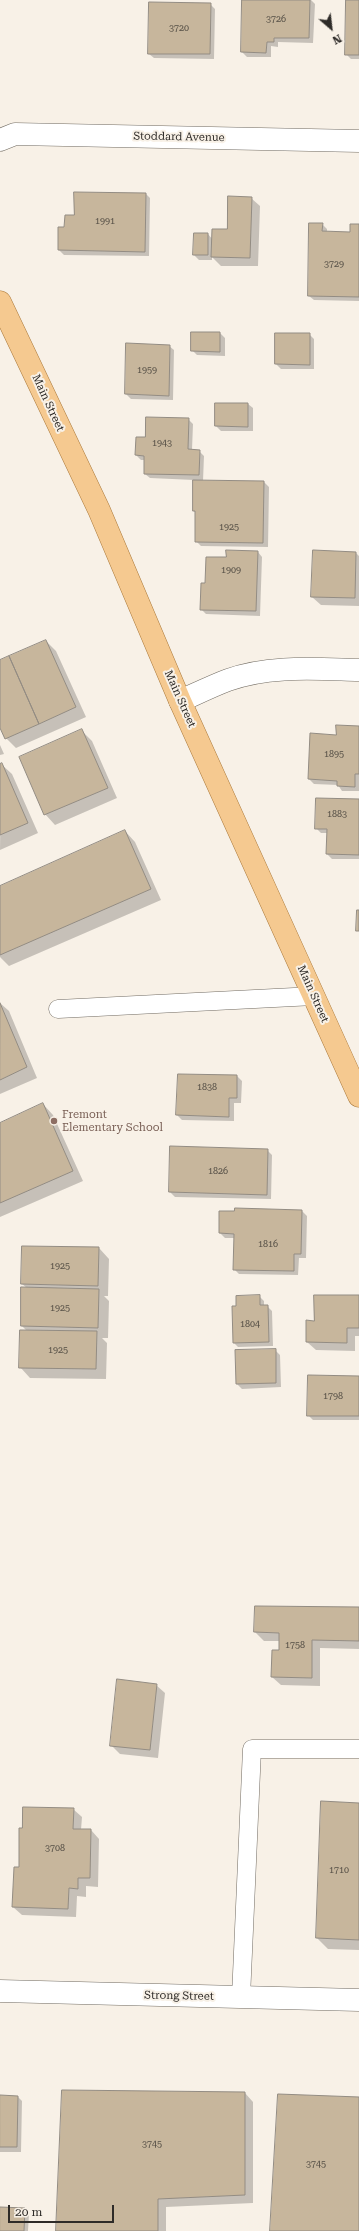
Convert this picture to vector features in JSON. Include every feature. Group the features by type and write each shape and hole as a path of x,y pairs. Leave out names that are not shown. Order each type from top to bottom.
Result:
{"main road":[{"name":"Main Street","path":"0,302 98,510 180,701 359,1096"}],"street":[{"name":"Stoddard Avenue","path":"0,140 15,134 359,141"},
{"path":"180,701 228,680 260,673 299,669 359,670"},
{"name":"Strong Street","path":"0,1991 359,2000"}],"lane":[{"path":"58,1009 314,996"},
{"path":"241,1997 252,1749 359,1749"}],"building":[{"path":"242,0 310,0 309,38 274,38 274,42 267,42 266,53 241,52"},
{"path":"346,0 359,0 359,55 345,55"},
{"path":"149,2 211,3 210,54 148,54"},
{"path":"74,192 146,193 145,252 58,250 58,227 64,227 65,215 74,215"},
{"path":"228,196 252,197 250,258 211,257 212,229 227,229"},
{"path":"309,223 323,223 322,231 350,232 350,224 359,224 359,297 308,296"},
{"path":"194,233 208,233 208,255 193,255"},
{"path":"191,332 220,332 220,352 191,351"},
{"path":"275,333 310,333 310,365 275,364"},
{"path":"126,343 170,345 169,396 125,394"},
{"path":"215,403 248,403 248,427 215,426"},
{"path":"146,417 189,418 188,449 200,450 199,475 144,474 144,456 135,455 136,437 145,437"},
{"path":"193,480 264,481 263,543 195,542"},
{"path":"226,550 258,551 256,611 200,610 201,583 205,583 206,557 226,557"},
{"path":"313,550 356,552 355,598 311,597"},
{"path":"46,640 76,707 39,724 9,656"},
{"path":"9,656 39,724 5,739 0,728 0,660"},
{"path":"336,725 359,726 359,774 355,774 355,787 337,786 337,781 308,779 310,733 336,735"},
{"path":"82,729 108,788 44,815 19,757"},
{"path":"2,763 28,823 0,835 0,764"},
{"path":"316,798 359,799 359,855 326,854 327,829 315,829"},
{"path":"125,830 151,889 0,955 0,886"},
{"path":"357,910 359,910 359,931 356,931"},
{"path":"0,1003 27,1067 0,1080"},
{"path":"178,1074 237,1075 237,1098 229,1098 229,1117 176,1115"},
{"path":"43,1103 73,1171 0,1203 0,1123"},
{"path":"170,1146 268,1149 267,1195 169,1192"},
{"path":"235,1208 302,1210 301,1254 294,1254 294,1271 233,1270 234,1234 219,1233 219,1211 234,1211"},
{"path":"22,1246 99,1247 98,1286 21,1284"},
{"path":"21,1287 99,1289 98,1328 21,1326"},
{"path":"260,1295 260,1305 268,1305 269,1342 233,1343 232,1306 236,1306 236,1296"},
{"path":"314,1295 359,1295 359,1328 347,1328 347,1343 306,1342 306,1320 314,1321"},
{"path":"20,1330 97,1331 96,1369 19,1368"},
{"path":"276,1349 276,1383 236,1384 235,1350"},
{"path":"308,1375 359,1376 359,1416 307,1416"},
{"path":"255,1606 359,1607 359,1641 312,1640 312,1678 271,1677 272,1650 279,1650 279,1633 254,1632"},
{"path":"117,1679 157,1684 150,1750 110,1746"},
{"path":"321,1801 359,1803 359,1940 316,1938"},
{"path":"23,1807 74,1808 73,1829 91,1829 90,1878 78,1878 78,1889 69,1888 68,1909 12,1907 14,1867 19,1867 19,1828 22,1828"},
{"path":"62,2090 245,2092 245,2195 158,2199 158,2231 56,2231"},
{"path":"278,2094 359,2097 359,2231 270,2231"},
{"path":"0,2095 18,2096 17,2147 0,2147"},
{"path":"0,2207 25,2208 24,2231 0,2231"}],"place":[{"name":"Fremont Elementary School","path":"54,1121"}]}
